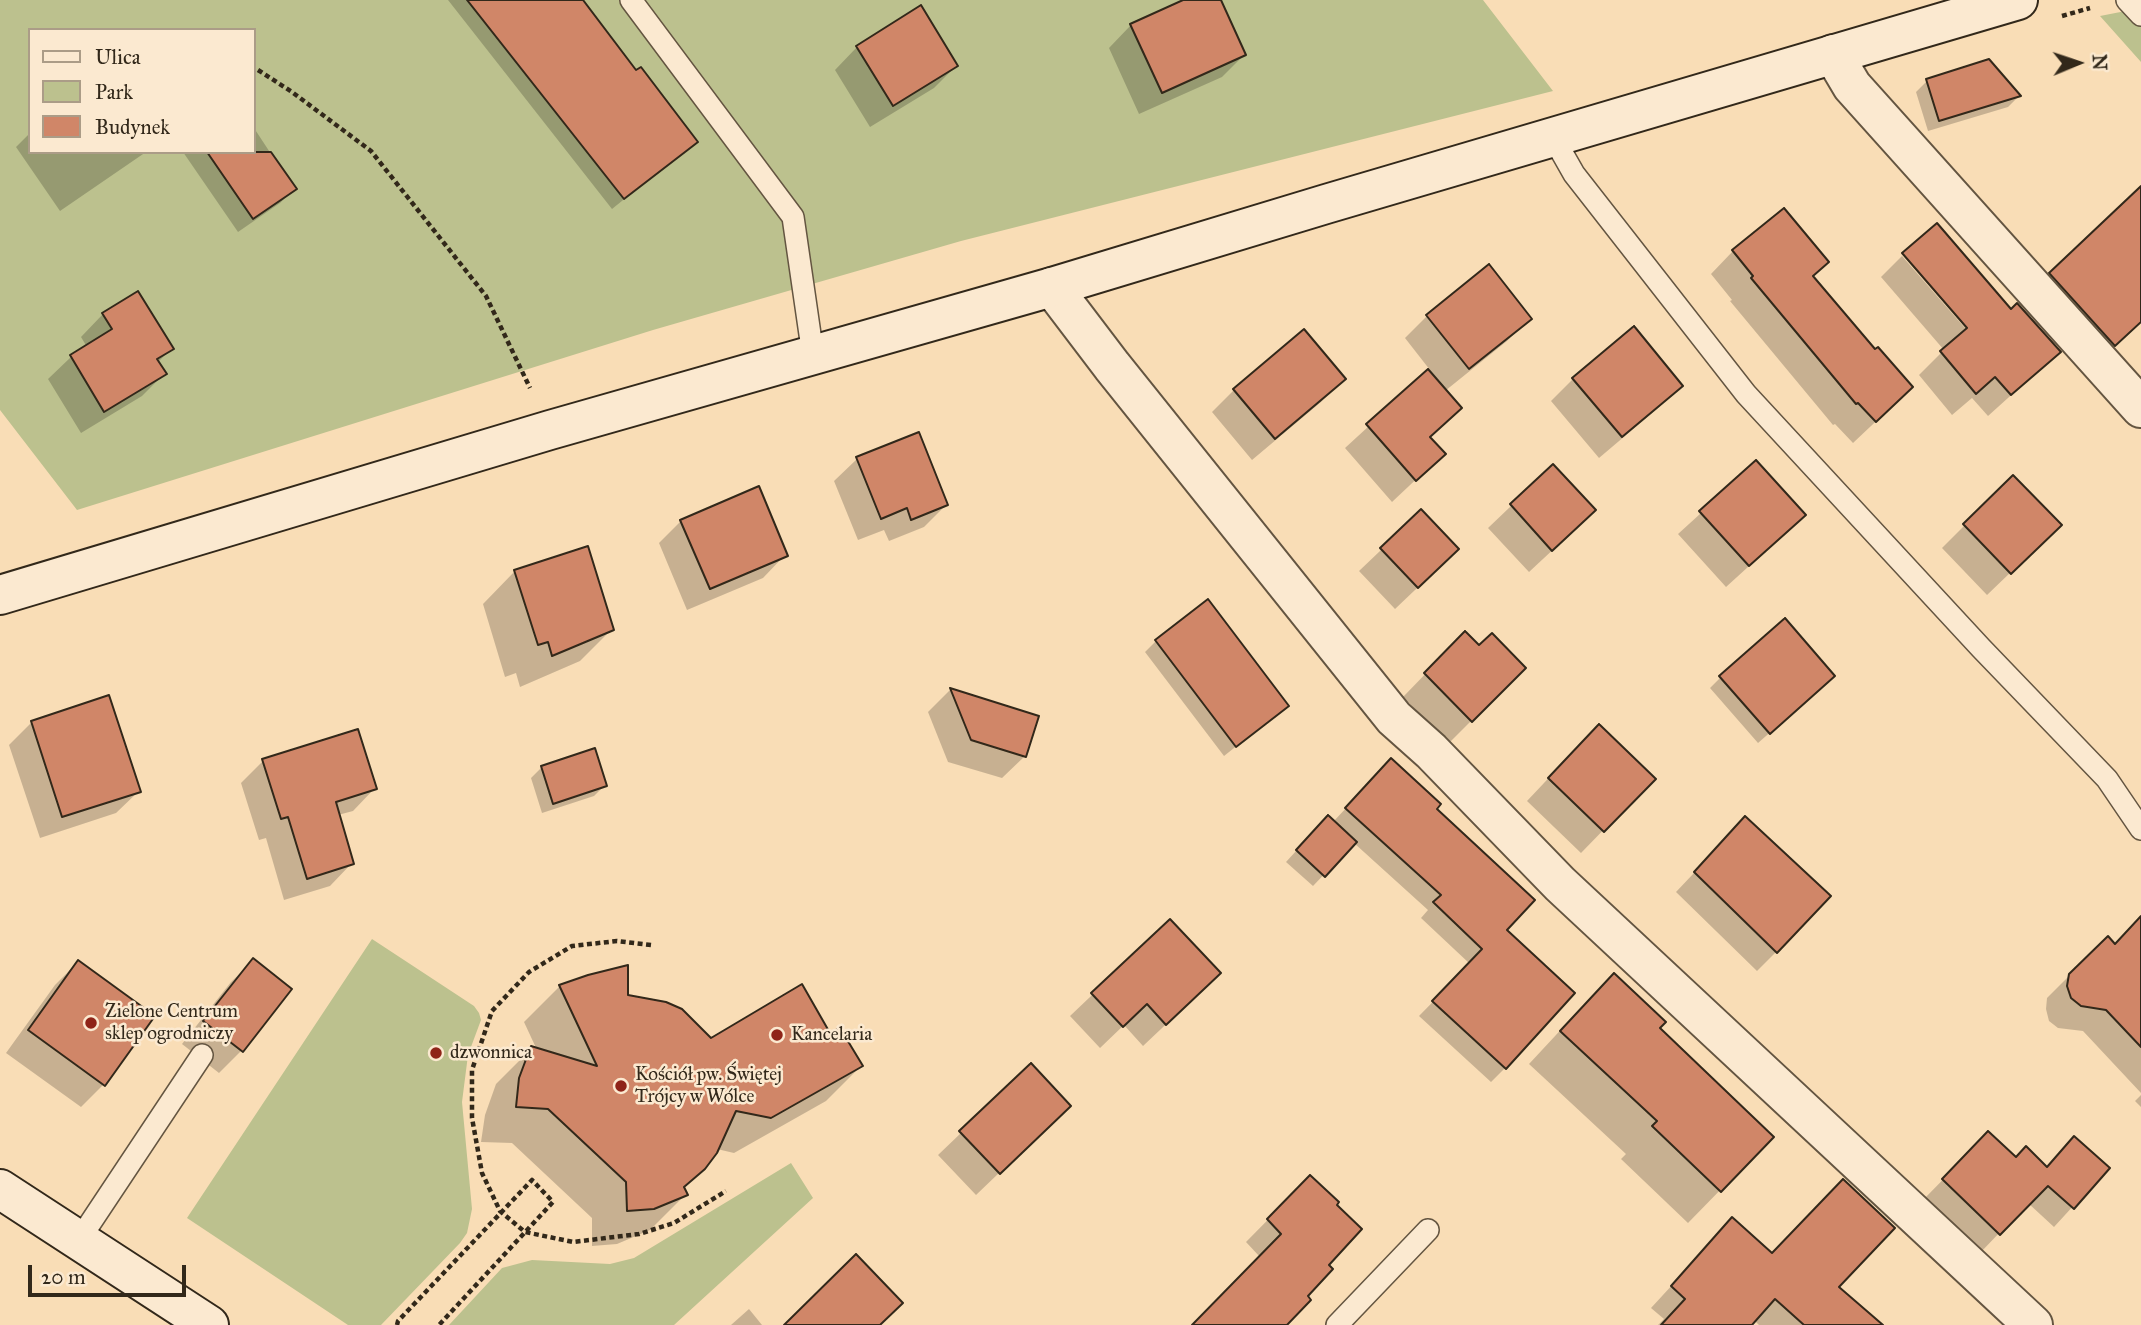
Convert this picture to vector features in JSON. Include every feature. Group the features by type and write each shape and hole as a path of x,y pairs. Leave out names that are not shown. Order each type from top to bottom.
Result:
{"street":[{"path":"0,595 550,430 1052,288 2018,0"},
{"path":"1833,54 1852,86 2141,408"},
{"path":"1052,288 1394,718 1431,751 1560,884 2033,1325"},
{"path":"0,1189 209,1325"}],"lane":[{"path":"631,0 793,217 813,355"},
{"path":"2127,0 2141,15"},
{"path":"1553,137 1574,174 1745,394 2106,779 2141,829"},
{"path":"79,1240 202,1055"},
{"path":"1337,1325 1428,1230"}],"path":[{"path":"258,70 372,151 486,296 550,430"},
{"path":"651,944 617,941 572,946 527,971 492,1011 472,1070 472,1118 482,1173 500,1211 525,1232 573,1242 639,1234 674,1223 726,1191"},
{"path":"397,1325 500,1211 532,1180 554,1202 439,1325"}],"green space":[{"path":"0,0 1483,0 1553,91 961,241 653,330 77,510 0,410"},
{"path":"2141,8 2141,62 2100,16"},
{"path":"372,939 474,1006 479,1013 481,1020 468,1055 462,1102 472,1209 467,1233 460,1243 381,1325 348,1325 187,1218"},
{"path":"791,1163 813,1198 674,1325 449,1325 502,1268 532,1260 610,1264 634,1258"}],"building":[{"path":"467,0 583,0 636,70 641,67 698,142 624,199"},
{"path":"1183,0 1221,0 1246,55 1162,93 1130,24"},
{"path":"921,5 958,66 893,106 856,46"},
{"path":"1989,59 2021,96 1939,121 1926,79"},
{"path":"271,152 297,189 253,219 208,154"},
{"path":"2141,186 2141,322 2115,346 2049,273"},
{"path":"1784,208 1829,262 1813,276 1875,349 1878,347 1913,387 1876,422 1856,404 1751,278 1753,276 1732,250"},
{"path":"1937,223 2011,309 2017,303 2061,352 2011,395 1995,377 1976,394 1940,351 1967,328 1902,253"},
{"path":"1489,264 1532,319 1469,369 1426,315"},
{"path":"138,291 174,349 157,359 167,374 104,412 70,355 112,329 102,313"},
{"path":"1634,326 1683,386 1622,437 1572,378"},
{"path":"1304,329 1346,379 1275,439 1233,389"},
{"path":"1428,369 1462,408 1430,437 1446,454 1416,481 1366,424"},
{"path":"919,432 948,505 911,520 907,508 881,519 856,457"},
{"path":"1756,460 1806,515 1749,566 1699,511"},
{"path":"1553,464 1596,510 1552,551 1510,504"},
{"path":"2013,475 2062,525 2011,574 1963,524"},
{"path":"759,486 788,556 710,589 680,520"},
{"path":"1421,509 1459,549 1418,588 1380,548"},
{"path":"588,546 614,630 552,656 548,642 538,645 514,570"},
{"path":"1208,599 1289,706 1236,747 1155,640"},
{"path":"1785,618 1835,676 1770,734 1719,676"},
{"path":"1465,631 1479,645 1492,633 1526,668 1472,722 1424,673"},
{"path":"950,688 1039,716 1026,757 971,740"},
{"path":"109,695 141,792 62,817 31,721"},
{"path":"1599,724 1656,779 1604,832 1548,778"},
{"path":"358,729 377,789 336,802 354,864 307,879 288,817 281,819 262,759"},
{"path":"595,748 607,786 553,804 541,766"},
{"path":"1391,758 1441,804 1437,809 1535,900 1507,930 1575,993 1506,1069 1432,1001 1482,949 1433,902 1441,895 1345,808"},
{"path":"1328,815 1357,842 1325,877 1296,850"},
{"path":"1745,816 1831,896 1777,953 1694,872"},
{"path":"2141,916 2141,1047 2106,1010 2081,1006 2071,998 2067,986 2069,974 2108,936 2115,944"},
{"path":"1170,919 1221,973 1166,1025 1147,1004 1123,1027 1091,993"},
{"path":"253,958 292,989 243,1052 203,1021"},
{"name":"Zielone Centrum sklep ogrodniczy","path":"78,960 155,1016 105,1086 28,1030"},
{"name":"Kościół pw. Świętej Trójcy w Wólce","path":"628,965 628,995 666,1002 682,1009 711,1038 802,984 830,1033 840,1028 863,1066 771,1118 736,1111 717,1153 705,1169 684,1187 688,1195 654,1209 627,1211 626,1182 548,1109 516,1107 519,1078 531,1046 597,1066 559,985"},
{"path":"1614,973 1666,1022 1660,1028 1774,1137 1721,1192 1652,1126 1657,1121 1560,1031"},
{"path":"1031,1063 1071,1106 1000,1174 959,1131"},
{"path":"1988,1131 2016,1157 2026,1146 2047,1167 2074,1136 2110,1168 2074,1209 2048,1186 2000,1235 1942,1179"},
{"path":"1310,1175 1339,1202 1337,1205 1362,1229 1329,1265 1333,1269 1308,1296 1311,1300 1287,1325 1192,1325 1281,1234 1267,1219"},
{"path":"1843,1179 1895,1228 1839,1287 1883,1325 1804,1325 1775,1299 1752,1325 1661,1325 1685,1299 1671,1286 1732,1217 1772,1253"},
{"path":"856,1254 903,1303 880,1325 784,1325"}],"place":[{"name":"Zielone Centrum sklep ogrodniczy","path":"91,1023"},
{"name":"Kancelaria","path":"777,1035"},
{"name":"dzwonnica","path":"436,1053"},
{"name":"Kościół pw. Świętej Trójcy w Wólce","path":"621,1086"}]}
